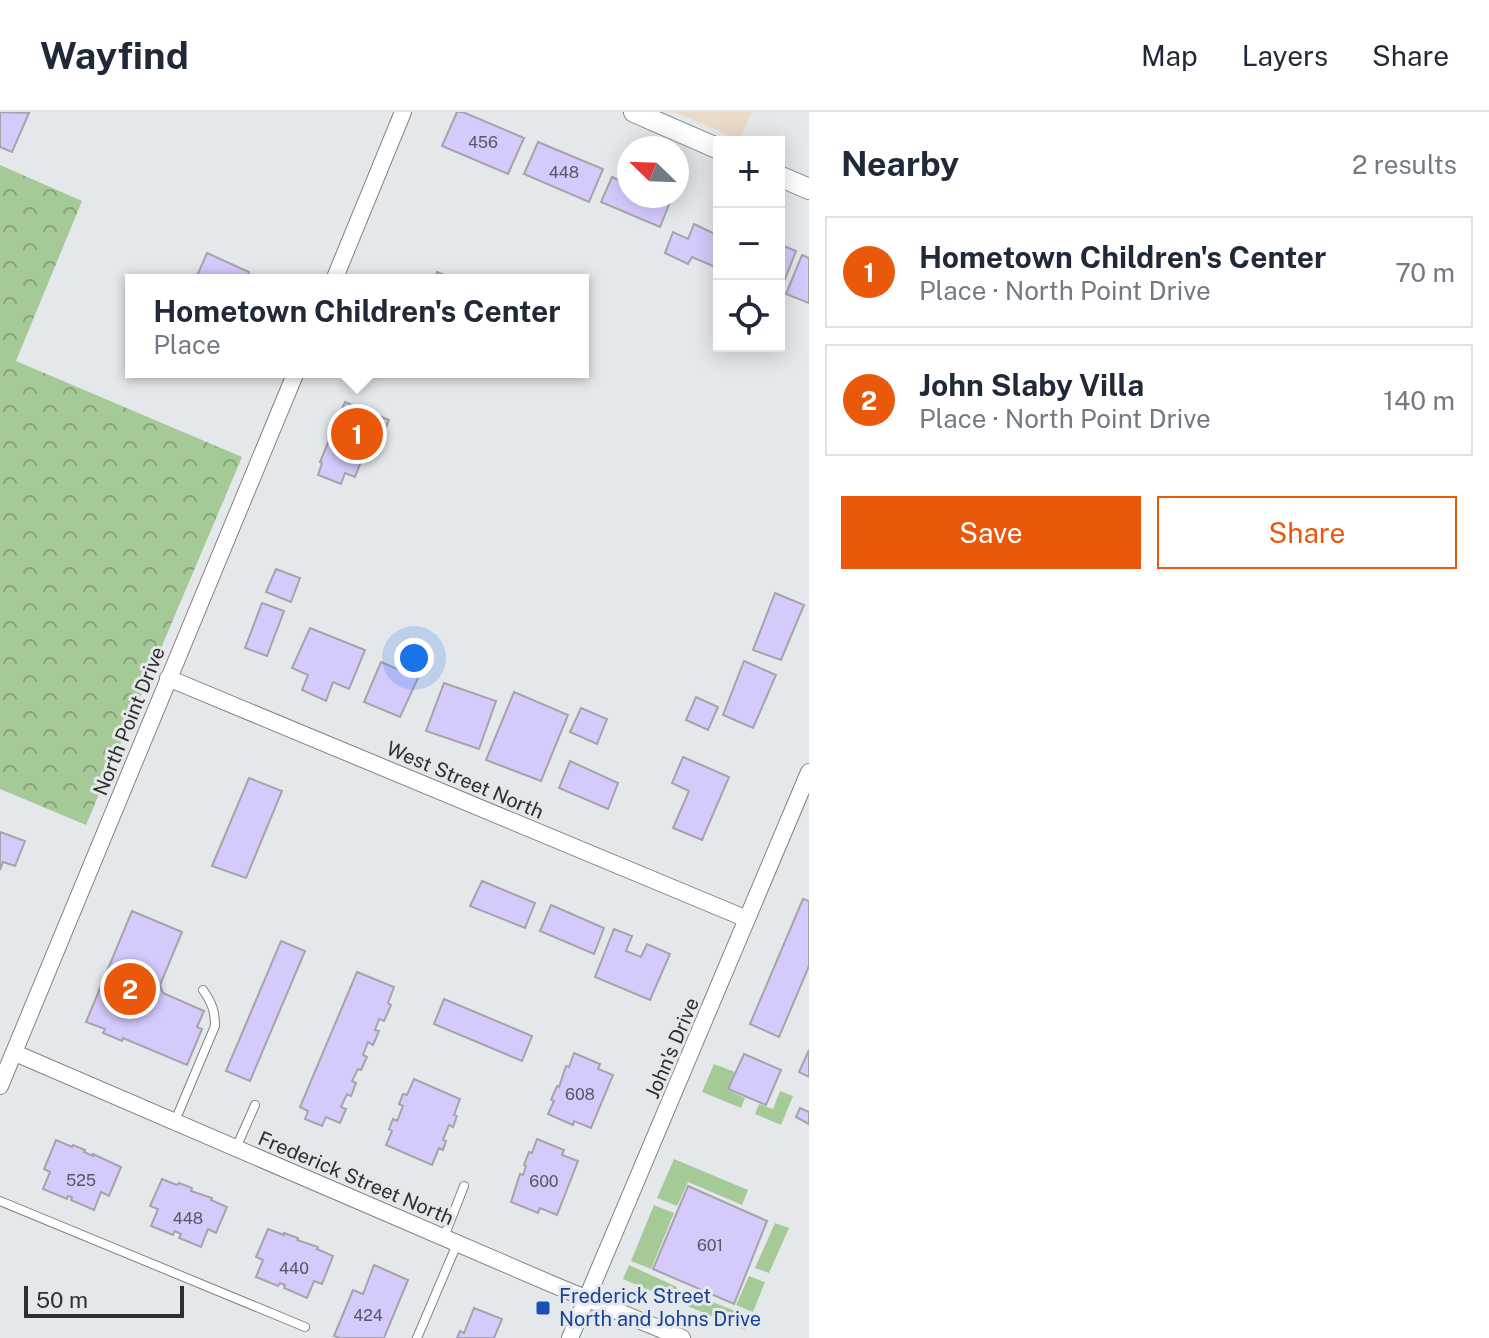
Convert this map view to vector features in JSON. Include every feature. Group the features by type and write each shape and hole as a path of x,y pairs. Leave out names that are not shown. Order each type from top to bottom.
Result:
{"street":[{"path":"336,274 403,112"},
{"path":"634,112 713,146"},
{"path":"785,179 809,189"},
{"name":"North Point Drive","path":"0,1086 293,378"},
{"name":"West Street North","path":"168,678 747,919"},
{"name":"John's Drive","path":"570,1338 809,772"},
{"name":"Frederick Street North","path":"15,1053 682,1338"}],"lane":[{"path":"175,1121 215,1026 215,1014 203,990"},
{"path":"236,1148 255,1105"},
{"path":"417,1338 450,1240 464,1186"},
{"path":"0,1201 305,1327"}],"shaded area":[{"path":"674,112 752,112 742,136 731,136"}],"green space":[{"path":"0,165 82,201 16,361 242,457 86,825 0,789"},
{"path":"714,1064 735,1072 727,1090 745,1098 741,1108 702,1092"},
{"path":"780,1091 793,1096 781,1125 755,1114 759,1104 773,1109"},
{"path":"674,1159 748,1190 742,1205 688,1182 677,1206 657,1198"},
{"path":"654,1205 674,1213 651,1269 631,1261"},
{"path":"775,1223 789,1228 769,1273 755,1268"},
{"path":"629,1265 677,1287 672,1300 623,1279"},
{"path":"749,1276 765,1282 753,1312 736,1305"},
{"path":"683,1290 750,1317 745,1330 678,1302"}],"building":[{"path":"0,112 29,113 12,152 0,147"},
{"path":"457,112 524,138 508,174 442,146"},
{"path":"538,142 603,169 589,202 524,174"},
{"path":"612,177 617,179 617,208 668,208 660,227 601,202"},
{"path":"694,224 713,233 713,266 692,257 688,264 665,253 673,232 688,239"},
{"path":"785,246 796,251 785,279"},
{"path":"207,253 249,272 248,274 198,274"},
{"path":"802,255 809,258 809,303 786,294"},
{"path":"345,402 389,420 375,453 366,449 355,477 345,473 341,484 318,475 320,462"},
{"path":"276,569 300,578 291,602 266,592"},
{"path":"775,593 804,605 781,660 753,650"},
{"path":"262,603 284,611 267,656 245,648"},
{"path":"310,628 365,650 349,689 333,682 326,701 302,690 308,675 292,668"},
{"path":"744,661 776,675 753,728 723,715"},
{"path":"381,662 418,678 400,717 364,702"},
{"path":"444,683 496,701 479,749 426,731"},
{"path":"514,692 568,715 541,781 486,760"},
{"path":"696,697 718,707 708,730 686,720"},
{"path":"581,708 607,719 597,744 570,732"},
{"path":"683,757 729,777 702,840 673,828 689,791 672,783"},
{"path":"570,761 618,783 608,809 559,788"},
{"path":"249,778 282,791 246,878 212,866"},
{"path":"0,832 25,841 15,866 3,862 0,870"},
{"path":"482,881 535,903 525,928 470,906"},
{"path":"803,899 809,901 809,966 779,1037 750,1024"},
{"path":"551,905 604,928 594,954 540,931"},
{"path":"132,911 182,932 160,985 163,993 204,1011 197,1027 202,1029 187,1065 123,1038 122,1041 103,1033 105,1029 86,1022"},
{"path":"614,929 632,936 626,951 641,957 647,944 670,954 650,1000 595,977"},
{"path":"281,941 305,951 250,1081 226,1071"},
{"path":"357,972 394,987 388,1003 391,1005 384,1021 379,1019 375,1030 379,1031 373,1045 368,1042 363,1055 367,1057 352,1081 356,1083 351,1096 347,1094 341,1107 346,1109 340,1123 326,1117 322,1126 305,1119 308,1111 300,1107"},
{"path":"444,999 532,1036 522,1061 434,1024"},
{"path":"809,1050 809,1077 799,1072"},
{"path":"574,1053 600,1064 598,1069 613,1075 591,1128 574,1121 573,1125 548,1114 554,1101 551,1100"},
{"path":"744,1054 781,1070 766,1105 728,1089"},
{"path":"414,1079 460,1099 453,1127 449,1125 443,1150 439,1148 432,1165 386,1145 393,1119 397,1121 403,1106 399,1104 403,1094 407,1095"},
{"path":"800,1108 809,1112 809,1124 796,1117"},
{"path":"537,1139 564,1150 562,1155 578,1161 557,1215 540,1208 538,1213 511,1202 529,1152 532,1153"},
{"path":"56,1140 121,1167 109,1196 101,1192 94,1210 71,1200 72,1197 68,1196 67,1199 43,1189 50,1172 44,1169"},
{"path":"162,1179 192,1188 191,1191 227,1207 216,1233 208,1229 201,1247 179,1238 181,1234 175,1231 173,1235 151,1226 158,1209 150,1206"},
{"path":"688,1186 767,1221 734,1304 653,1269"},
{"path":"268,1229 298,1238 333,1256 322,1284 314,1281 307,1298 284,1288 285,1285 280,1283 278,1286 256,1277 263,1260 256,1257"},
{"path":"374,1265 408,1280 384,1338 334,1336 353,1290 363,1294"},
{"path":"474,1308 502,1319 494,1338 457,1338 460,1331 464,1333"}],"place":[{"name":"Hometown Children's Center","path":"357,434"},
{"name":"John Slaby Villa","path":"130,989"},
{"name":"Frederick Street North and Johns Drive","path":"543,1308"}]}
